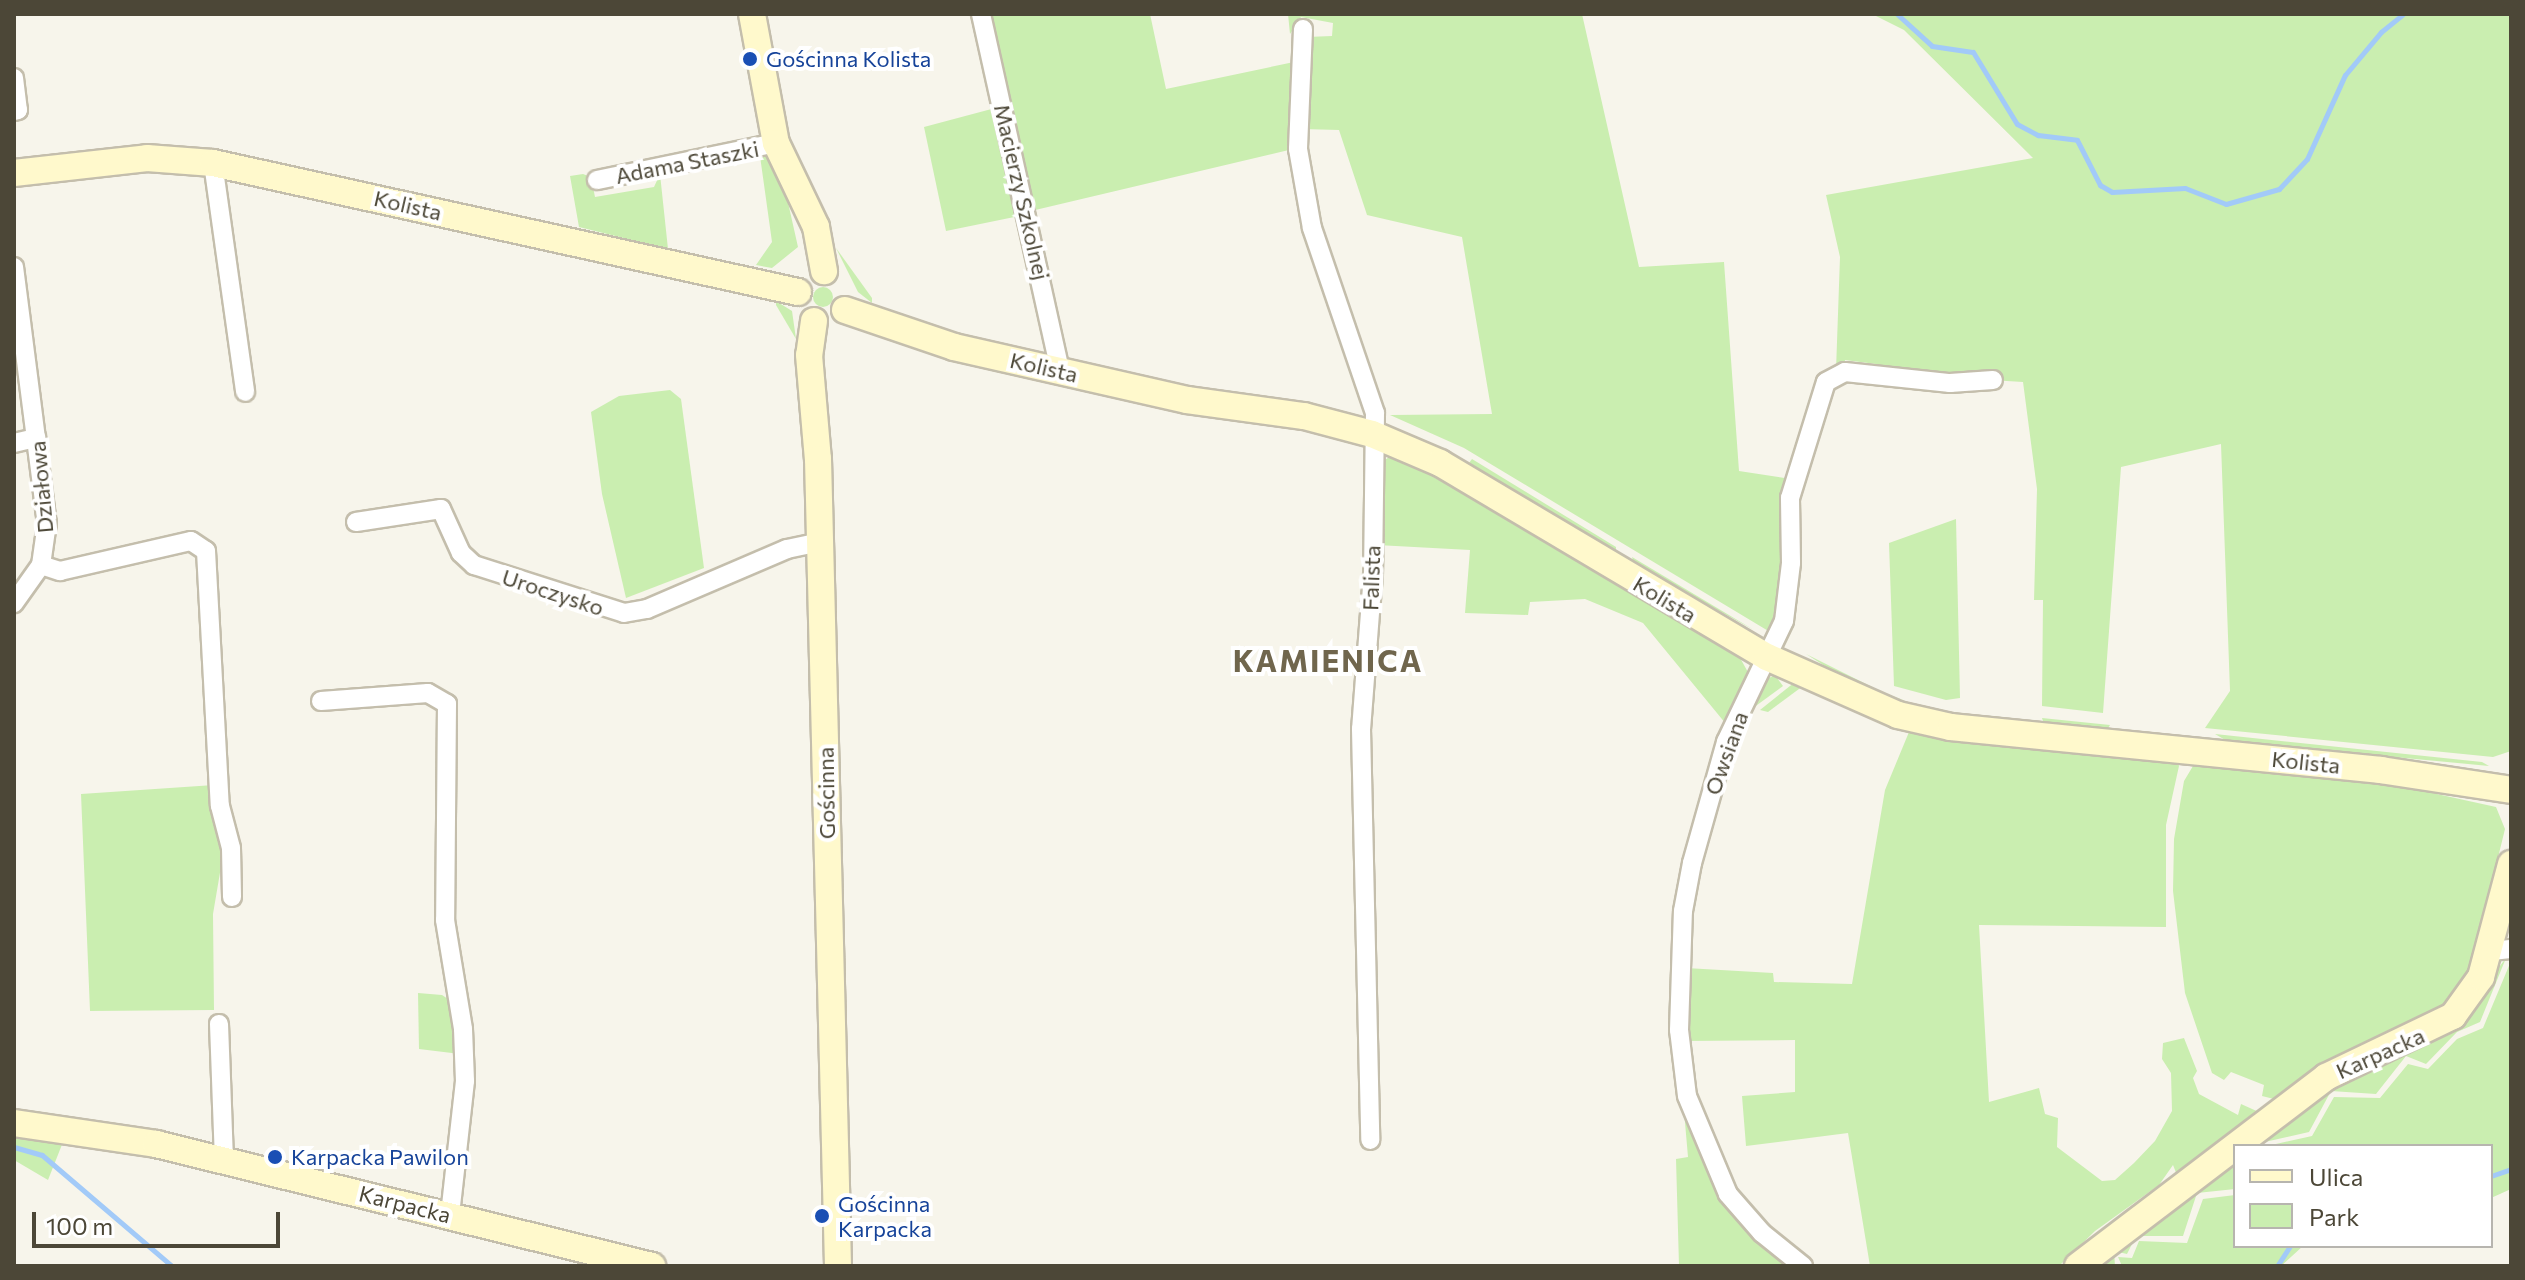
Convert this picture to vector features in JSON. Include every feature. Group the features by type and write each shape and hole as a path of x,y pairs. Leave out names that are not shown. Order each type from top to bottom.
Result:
{"street":[{"path":"752,14 776,143 816,227 824,271"},
{"name":"Macierzy Szkolnej","path":"981,14 1060,370"},
{"name":"Falista","path":"1303,29 1298,131 1302,175 1331,294 1373,402 1373,574 1361,729 1370,1140"},
{"path":"14,78 14,111"},
{"name":"Adama Staszki","path":"597,180 776,143"},
{"name":"Kolista","path":"14,173 147,158 213,163 798,292"},
{"path":"213,163 245,392"},
{"name":"Działowa","path":"14,267 47,523 41,565 14,603"},
{"path":"824,271 843,280 848,289 845,310 832,321 814,321 801,309 798,292 807,277 824,271"},
{"name":"Kolista","path":"845,310 954,347 1187,400 1316,418 1372,434 1440,463 1767,657 1898,715 1951,727 2356,767 2511,790"},
{"name":"Gościnna","path":"814,321 809,355 820,542 838,1266"},
{"name":"Owsiana","path":"1803,1266 1744,1215 1711,1163 1687,1096 1679,1030 1683,911 1692,863 1726,742 1767,657 1788,598 1790,498 1826,382 1845,372 1950,383 1993,380"},
{"path":"14,443 36,438"},
{"name":"Uroczysko","path":"356,522 441,509 461,553 474,565 624,613 647,609 787,549 820,542"},
{"path":"41,565 60,571 191,541 206,551 220,806 231,848 232,897"},
{"path":"321,701 428,693 447,704 445,920 465,1070 450,1215"},
{"name":"Karpacka","path":"2238,1144 2326,1077 2453,1016 2501,950 2511,864"},
{"path":"219,1024 224,1160"},
{"name":"Karpacka","path":"14,1123 105,1134 224,1160 652,1266"},
{"name":"Karpacka","path":"2078,1266 2233,1148"}],"green space":[{"path":"985,14 1150,14 1166,89 1294,62 1293,149 1031,211"},
{"path":"1288,14 1582,14 1639,267 1724,262 1739,471 1791,479 1786,554 1770,632 1464,448 1390,415 1492,414 1462,237 1367,215 1339,130 1302,129 1307,37 1332,36 1333,23 1301,17 1290,34"},
{"path":"1872,14 2511,14 2511,751 2493,757 2205,728 2230,691 2221,444 2121,467 2103,713 2042,706 2043,600 2034,600 2037,489 2023,382 1876,373 1876,364 1845,360 1844,368 1836,370 1840,257 1826,195 2033,158 1904,30"},
{"path":"999,107 1024,215 946,231 924,127"},
{"path":"760,156 766,156 787,198 798,247 772,268 756,265 772,242"},
{"path":"583,174 591,177 595,197 654,187 660,174 668,249 579,227 570,176"},
{"path":"836,248 872,298 872,303 858,292"},
{"path":"819,287 827,287 833,297 827,307 819,307 813,301 813,293"},
{"path":"776,301 792,311 796,339 776,305"},
{"path":"670,390 681,399 704,568 626,598 602,494 591,412 619,396"},
{"path":"1392,455 1505,515 1739,656 1749,674 1726,724 1643,623 1585,599 1530,602 1528,615 1465,613 1470,550 1377,545 1382,462"},
{"path":"1472,459 1616,547 1616,551 1469,463"},
{"path":"1956,519 1960,698 1946,700 1894,686 1889,543"},
{"path":"1632,557 1754,630 1634,564"},
{"path":"1806,654 1906,701 1882,694 1839,675"},
{"path":"1775,675 1783,686 1753,708 1765,680"},
{"path":"1795,682 1803,686 1768,712 1760,710"},
{"path":"2042,718 2110,725 2105,733 2044,724"},
{"path":"1909,732 2177,760 2179,766 2166,825 2166,927 1979,925 1989,1102 2039,1088 2045,1114 2058,1118 2057,1147 2102,1181 2115,1180 2134,1163 2155,1141 2172,1111 2171,1073 2162,1059 2163,1043 2184,1038 2197,1071 2193,1078 2199,1094 2238,1115 2241,1104 2261,1113 2177,1175 2173,1165 2159,1185 2095,1231 2059,1266 1870,1266 1848,1133 1746,1146 1742,1096 1795,1092 1795,1040 1684,1041 1686,968 1773,973 1774,982 1852,984 1885,790"},
{"path":"2215,734 2482,762 2489,766 2227,741"},
{"path":"2193,766 2405,787 2496,807 2505,829 2482,923 2466,976 2443,1009 2274,1099 2262,1096 2264,1085 2231,1072 2224,1080 2212,1073 2185,993 2173,891 2174,839 2184,781"},
{"path":"214,785 223,855 213,914 214,1010 90,1011 81,794"},
{"path":"2506,958 2480,1022 2457,1032 2426,1064 2406,1056 2376,1094 2331,1091 2309,1132 2250,1144 2328,1087 2429,1043 2454,1027"},
{"path":"2511,961 2511,1189 2493,1197 2493,1144 2276,1144 2312,1136 2334,1097 2380,1098 2408,1064 2428,1069 2457,1039 2483,1028"},
{"path":"418,993 442,995 454,1003 460,1054 419,1049"},
{"path":"1684,1111 1699,1147 1796,1266 1679,1266 1676,1159 1688,1157"},
{"path":"14,1137 63,1142 48,1180 14,1160"},
{"path":"2233,1157 2233,1189 2197,1193 2183,1236 2136,1236 2127,1254 2114,1251 2115,1266 2091,1266"},
{"path":"2233,1195 2233,1248 2301,1248 2281,1266 2122,1266 2118,1257 2132,1258 2139,1241 2187,1243 2203,1199"}],"waterway":[{"path":"1897,14 1932,46 1973,52 2017,124 2038,135 2077,140 2100,185 2112,192 2185,188 2226,204 2279,189 2307,159 2345,75 2381,32 2403,14"},
{"path":"14,1147 42,1155 172,1266"},
{"path":"2493,1175 2511,1169"},
{"path":"2277,1266 2289,1248"}],"place":[{"name":"Gościnna Kolista","path":"750,59"},
{"name":"Karpacka Pawilon","path":"275,1157"},
{"name":"Gościnna Karpacka","path":"822,1216"}],"district":[{"name":"KAMIENICA","path":"1328,660"}]}
